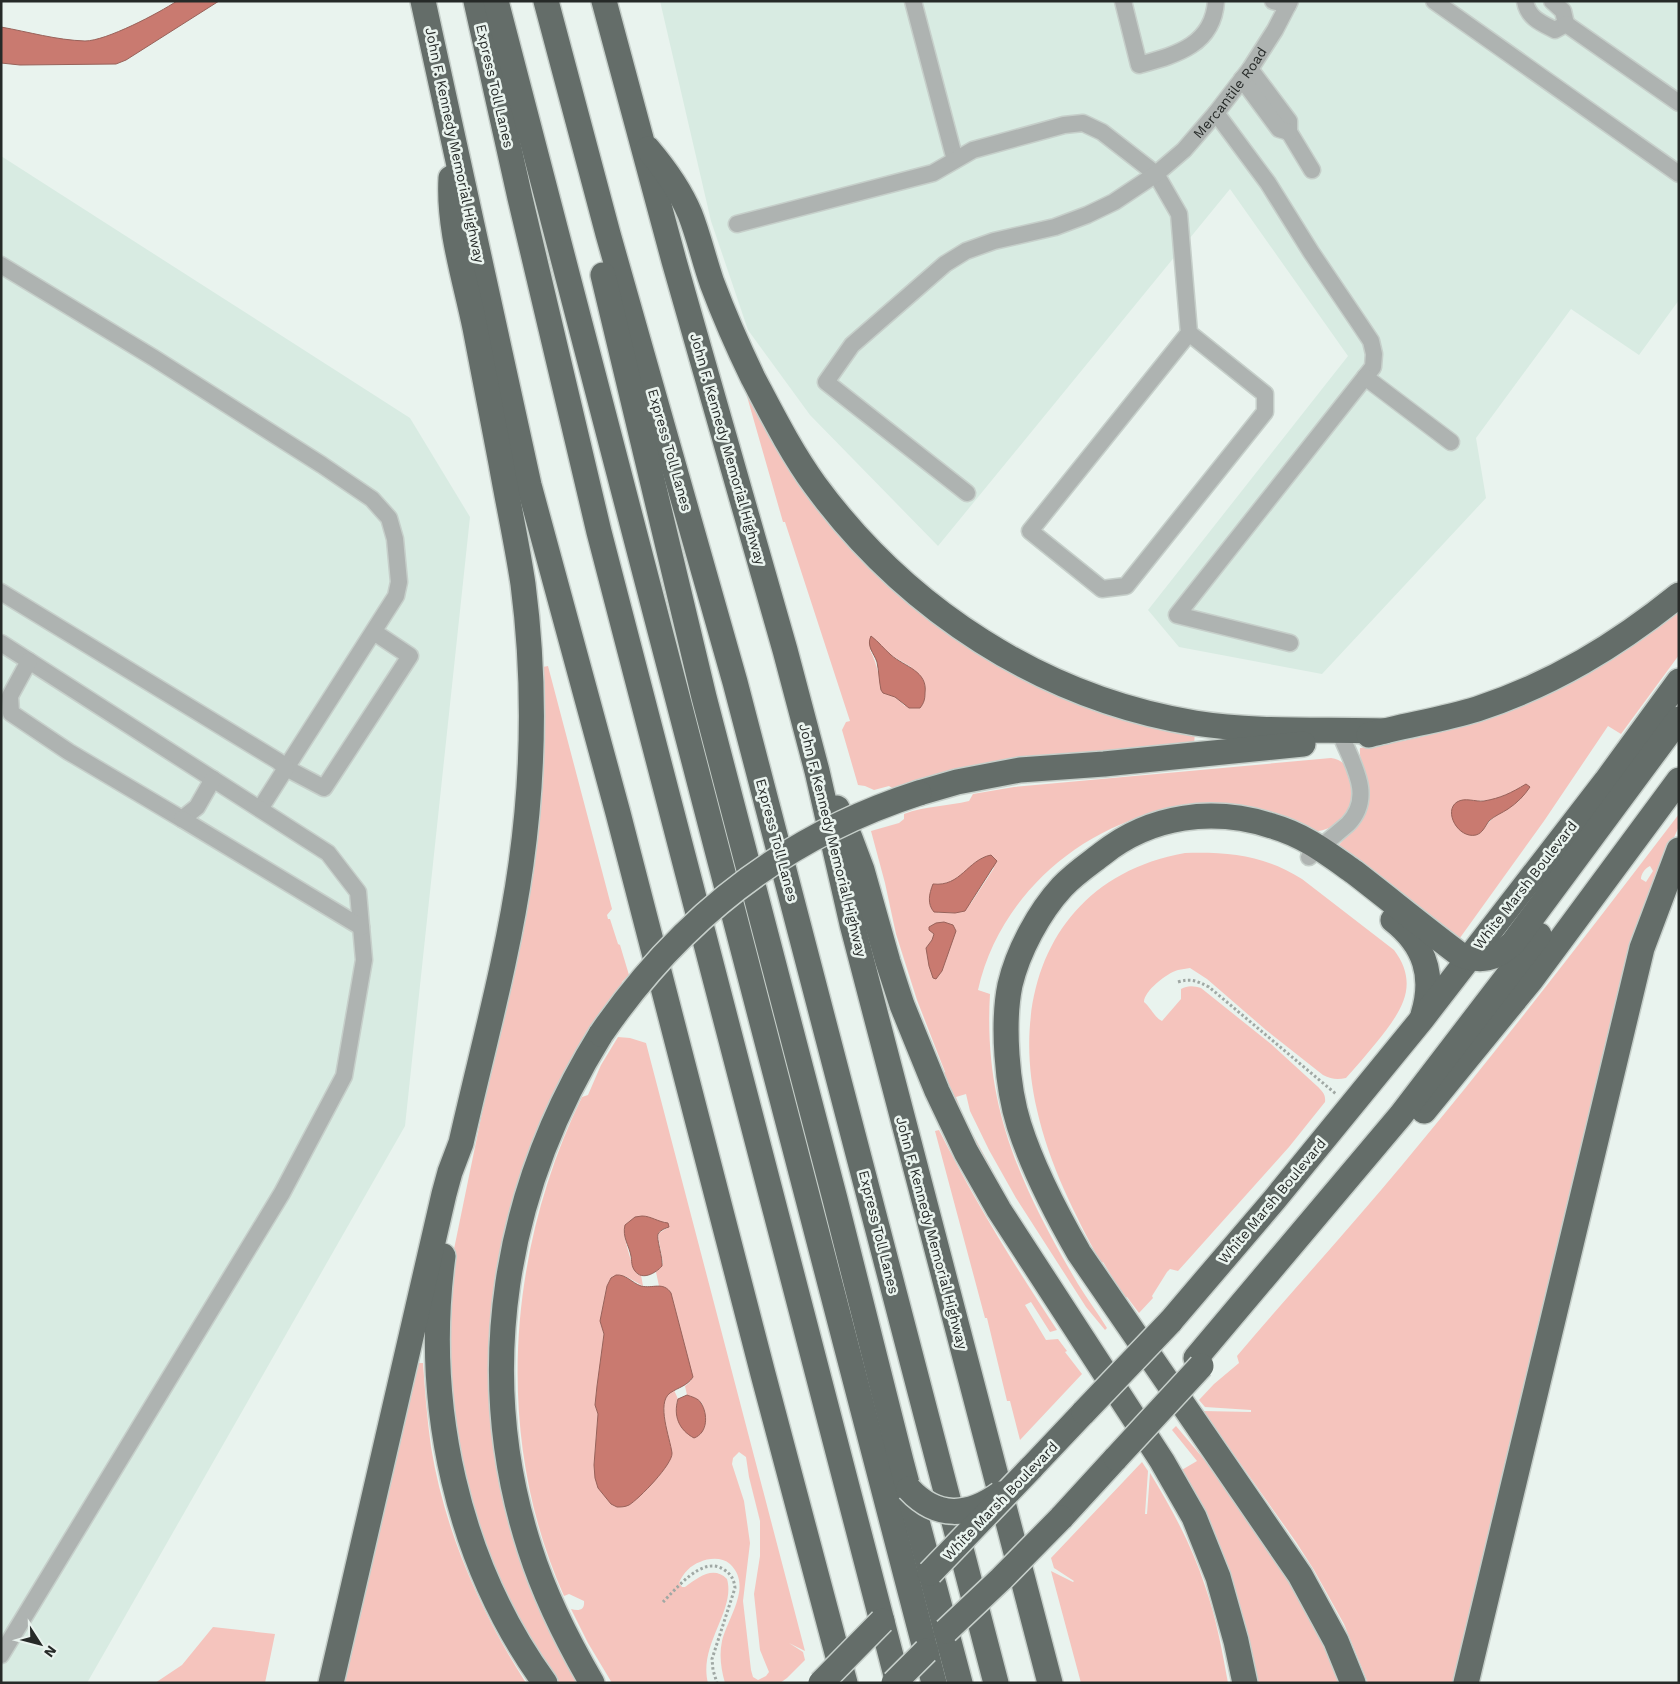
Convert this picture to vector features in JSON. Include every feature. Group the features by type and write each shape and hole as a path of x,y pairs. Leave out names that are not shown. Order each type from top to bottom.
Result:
{"highway":[{"name":"John F. Kennedy Memorial Highway","path":"423,1 529,485 616,803 763,1374 845,1683"},
{"name":"Express Toll Lanes","path":"476,1 599,532 898,1683"},
{"path":"496,1 934,1683"},
{"path":"540,1 674,579 835,1199 900,1461 960,1683"},
{"name":"Express Toll Lanes","path":"546,1 608,234 735,682 996,1683"},
{"name":"John F. Kennedy Memorial Highway","path":"604,1 641,142 752,530 817,771 852,924 1050,1683"},
{"path":"641,142 664,169 690,213 715,290 741,352 770,410 798,458 846,524 909,588 949,620 997,651 1055,680 1114,703 1168,718 1213,725 1341,735"},
{"path":"455,147 450,193 452,219 476,329 519,562 529,640 531,703 530,779 519,874 507,940 461,1143 458,1175 442,1261 437,1319 439,1375 445,1437 458,1499 478,1557 504,1616 545,1683"},
{"path":"592,1683 557,1618 536,1565 523,1525 513,1482 503,1400 502,1354 505,1302 510,1264 520,1218 536,1165 565,1097 601,1034 632,991 660,957 729,893 770,864 826,830 871,809 964,780 1020,770 1104,764 1385,730 1475,709 1545,682 1579,664 1612,645 1679,595"},
{"name":"White Marsh Boulevard","path":"821,1683 930,1574 1170,1322 1422,1020 1606,781 1679,681"},
{"path":"1314,852 1376,889 1459,954 1477,959 1494,956 1502,953 1513,943 1679,719"},
{"path":"894,1683 1001,1579 1060,1518 1116,1458 1198,1362 1401,1115 1590,870 1679,748"},
{"path":"817,771 854,848 902,1005 937,1091 966,1152 999,1210 1162,1460 1194,1517 1218,1577 1232,1623 1244,1683"},
{"path":"1198,1362 1277,1282 1447,1084 1530,980 1679,780"},
{"path":"1353,1683 1329,1626 1295,1567 1065,1230 1043,1184 1019,1125 1008,1057 1007,1019 1010,984 1029,936 1044,910 1062,886 1110,847 1138,831 1156,824 1185,817 1228,816 1295,834 1314,852 1324,866 1408,932 1416,943 1426,964 1428,980 1426,1005 1422,1020"},
{"path":"1466,1683 1642,948 1679,850"},
{"path":"331,1683 444,1194 461,1143"},
{"path":"909,1489 931,1508 943,1511 963,1510 994,1498 1037,1461"}],"street":[{"path":"912,1 954,160"},
{"path":"1123,1 1139,66 1176,55 1193,45 1205,33 1215,15 1216,1"},
{"path":"1434,1 1679,174"},
{"path":"1525,1 1526,10 1539,22 1555,30 1566,24"},
{"path":"1552,1 1563,11 1566,24 1679,103"},
{"name":"Mercantile Road","path":"967,493 826,382 852,345 945,264 966,251 994,241 1055,227 1087,215 1114,202 1156,174 1184,150 1246,74 1284,2"},
{"path":"1246,74 1279,129 1289,132 1312,170"},
{"path":"1216,113 1268,183 1370,341 1374,354 1373,367 1177,615 1290,643"},
{"path":"737,224 933,173 973,150 1064,125 1084,123 1102,132 1156,174 1179,214 1189,332 1030,531 1102,589 1126,586 1265,412 1265,394 1189,332"},
{"path":"1,264 154,358 322,465 372,499 389,518 395,540 399,582 396,596 260,808"},
{"path":"1365,377 1451,442"},
{"path":"4,598 278,761 286,768 324,788 410,656 374,632"},
{"path":"1,643 328,853 358,892 364,960 344,1076 282,1193 1,1655"},
{"path":"30,661 10,696 10,713 69,752 361,927"},
{"path":"1314,852 1354,818 1361,803 1360,783 1341,735"},
{"path":"182,819 198,807 214,779"}],"path":[{"path":"1178,982 1188,979 1196,980 1209,987 1351,1107"},
{"path":"663,1602 690,1575 704,1568 712,1565 718,1566 731,1575 735,1588 712,1659 717,1683"}],"shaded area":[{"path":"177,1 219,1 126,60 116,64 20,65 1,63 1,27 64,39 94,40 132,26"},
{"path":"660,1 1679,1 1679,300 1639,355 1571,309 1476,438 1486,498 1322,674 1179,647 1148,610 1348,356 1230,189 938,546 810,415 748,330 711,221"},
{"path":"1,156 410,418 470,517 405,1126 87,1683 1,1683"},
{"path":"751,392 923,611 1195,732 1194,745 895,790 889,786 874,790 858,785 842,730 846,722 850,721 785,522 783,522 746,393","holes":["870,650 891,655 911,667 905,706 895,697 886,694"]},
{"path":"1679,611 1679,655 1621,734 1608,726 1544,821 1457,942 1337,847 1361,818 1368,801 1367,782 1361,761 1360,748 1404,741 1447,730 1529,702 1606,662 1643,638","holes":["1526,784 1519,801 1493,818 1485,827 1466,800 1483,801 1498,798"]},
{"path":"871,636 891,655 914,670 923,679 925,697 920,708 909,708 895,697 883,693 880,687 877,662 869,643"},
{"path":"548,666 612,909 607,915 608,919 610,919 618,944 620,945 629,975 622,982 497,1290 544,1612 581,1683 555,1683 504,1595 469,1503 448,1381 453,1254 534,860 542,764 543,667"},
{"path":"1331,758 1339,760 1345,765 1350,772 1352,780 1353,798 1344,818 1327,829 1313,832 1150,814 1119,825 1090,840 1064,858 1040,879 1019,903 1001,930 987,959 978,990 990,994 989,1035 993,1074 1010,1146 1024,1180 1058,1249 1107,1328 1105,1330 1086,1307 1016,1198 970,1111 966,1094 956,1097 965,1120 1002,1188 1008,1203 939,1075 945,1072 917,1000 896,934 871,831 899,823 904,819 904,814 912,811 969,801 973,794 1014,787","holes":["983,857 994,868 971,903 955,913 938,913 943,885 959,877","934,934 946,958 942,971 926,948"]},
{"path":"1526,784 1530,787 1520,799 1491,819 1478,834 1469,835 1458,829 1452,817 1453,806 1457,802 1467,800 1484,801 1496,798 1511,793"},
{"path":"1679,814 1679,826 1666,856 1456,1683 1368,1683 1344,1624 1314,1570 1203,1411 1251,1412 1251,1410 1205,1407 1199,1400 1214,1384 1239,1363 1237,1356 1403,1164 1474,1078","holes":["1650,866 1653,871 1646,882 1641,879 1648,867"]},
{"path":"1185,853 1232,854 1260,860 1288,871 1302,879 1394,950 1402,963 1406,976 1406,987 1404,999 1393,1021 1346,1078 1340,1079 1323,1075 1266,1030 1207,979 1190,968 1178,970 1168,975 1152,988 1144,1002 1157,1018 1162,1021 1181,999 1181,989 1191,986 1201,988 1271,1044 1320,1089 1324,1095 1325,1102 1289,1147 1178,1271 1170,1269 1167,1272 1152,1296 1153,1298 1139,1313 1127,1297 1125,1298 1103,1262 1101,1263 1072,1208 1048,1150 1037,1110 1030,1065 1030,1022 1038,982 1052,945 1074,913 1104,886 1140,866"},
{"path":"991,855 997,861 965,911 955,913 934,912 930,906 929,899 933,884 943,884 950,881 976,862"},
{"path":"944,922 953,925 956,931 942,971 936,979 933,978 929,966 926,948 934,934 929,930 929,927 936,923"},
{"path":"618,1037 630,1038 646,1043 805,1651 789,1643 803,1652 805,1660 780,1683 725,1683 722,1673 721,1646 737,1602 739,1582 737,1573 730,1564 723,1560 711,1559 690,1567 679,1583 682,1587 685,1587 700,1577 711,1573 722,1575 727,1579 726,1603 708,1655 706,1669 708,1683 612,1683 588,1643 571,1609 580,1610 583,1607 584,1601 569,1594 564,1596 541,1535 526,1473 519,1409 518,1345 525,1281 538,1218 557,1156 582,1097 588,1095 601,1065","holes":["656,1220 669,1227 659,1233 658,1236 663,1263 656,1272 659,1286 665,1287 671,1293 693,1377 685,1386 687,1395 702,1403 706,1420 676,1405 678,1399 674,1390 665,1399 665,1420 594,1465 598,1414 595,1405 604,1334 600,1321 607,1286 611,1278 625,1276 643,1286 641,1275 638,1275 631,1262 624,1233","739,1452 746,1457 760,1521 760,1556 754,1594 760,1650 769,1672 758,1680 753,1677 751,1670 743,1601 750,1543 744,1501 732,1464 733,1458"]},
{"path":"939,1130 995,1232 1057,1330 1050,1332 1031,1302 1025,1305 1046,1340 1058,1339 1067,1351 1065,1352 1082,1374 1020,1440 1010,1401 1007,1401 987,1318 985,1318 935,1131"},
{"path":"642,1216 668,1223 669,1227 658,1234 662,1266 645,1276 638,1274 632,1265 624,1233 625,1225 635,1217"},
{"path":"616,1275 623,1276 641,1286 661,1286 668,1289 671,1293 693,1377 670,1393 664,1404 665,1421 672,1453 671,1458 655,1481 628,1506 623,1507 611,1504 598,1488 594,1465 598,1414 595,1405 604,1334 600,1321 607,1286 611,1278"},
{"path":"414,1363 423,1363 431,1447 445,1510 455,1540 479,1599 509,1656 526,1683 340,1683"},
{"path":"687,1395 700,1401 706,1418 702,1432 694,1438 681,1427 676,1411 678,1399"},
{"path":"1176,1426 1218,1476 1287,1570 1343,1683 1253,1683 1180,1471 1197,1461 1172,1430"},
{"path":"1142,1462 1148,1471 1145,1514 1147,1514 1150,1473 1181,1528 1200,1571 1216,1622 1228,1683 1081,1683 1051,1571 1074,1581 1054,1568 1051,1558"},
{"path":"213,1627 275,1634 265,1683 155,1683 182,1665"}]}
